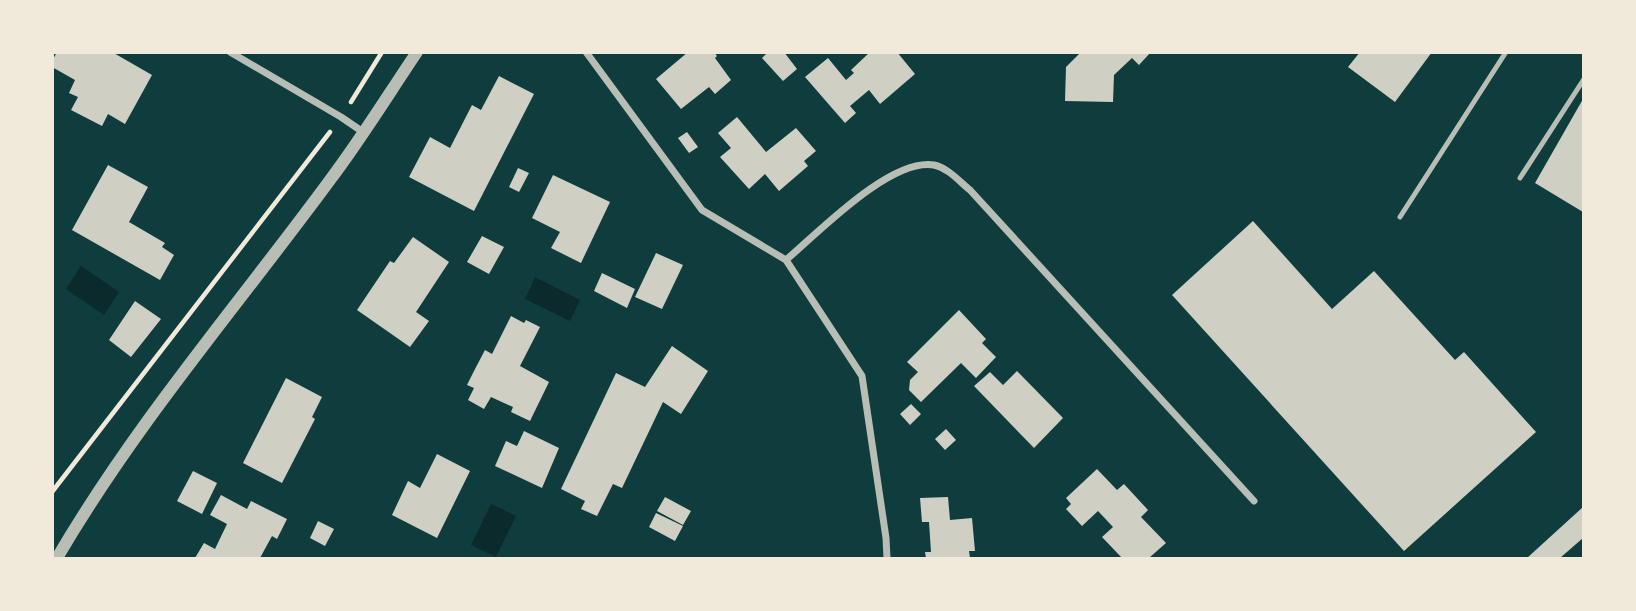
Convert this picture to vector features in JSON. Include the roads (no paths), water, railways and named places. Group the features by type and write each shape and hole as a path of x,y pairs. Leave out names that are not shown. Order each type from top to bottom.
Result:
{"street":[{"path":"230,52 363,132"},
{"path":"56,555 138,431 332,178 417,52"},
{"path":"586,52 702,210 786,260 862,376 887,558"},
{"path":"786,260 881,180 907,167 934,165 950,173 970,190 1254,501"}],"lane":[{"path":"1400,216 1506,52"},
{"path":"1520,178 1584,79"}],"water":[{"path":"81,266 119,292 104,315 66,289"},
{"path":"535,277 580,300 570,321 525,299"},
{"path":"491,504 516,516 496,557 471,545"}]}
